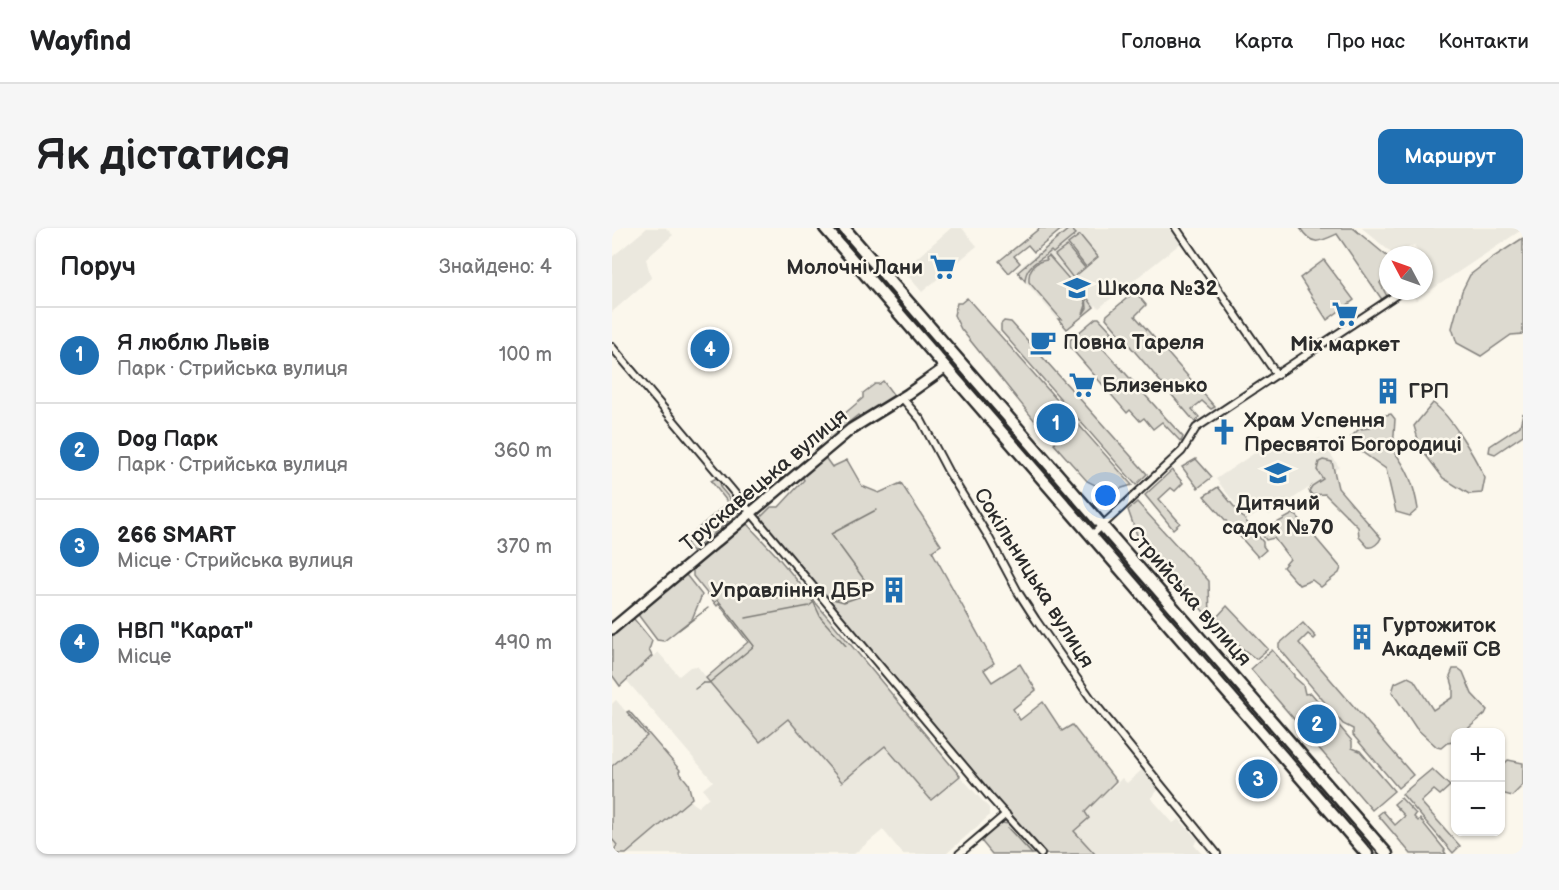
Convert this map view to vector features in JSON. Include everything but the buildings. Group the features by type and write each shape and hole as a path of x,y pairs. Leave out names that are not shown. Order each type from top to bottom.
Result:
{"main road":[{"name":"Стрийська вулиця","path":"825,228 1367,854"},
{"name":"Стрийська вулиця","path":"844,228 1387,854"}],"street":[{"path":"1176,228 1277,375"},
{"path":"1092,536 1182,451 1196,428 1389,300"},
{"path":"612,347 989,796 1041,854"},
{"name":"Трускавецька вулиця","path":"612,630 851,429 946,368"},
{"name":"Сокільницька вулиця","path":"902,398 921,420 948,471 1036,620 1092,700 1217,854"},
{"path":"959,854 1006,814"}],"shaded area":[{"path":"647,228 666,228 673,235 646,259 651,278 612,312 612,257"},
{"path":"951,228 962,228 977,246 922,292 903,270"},
{"path":"1040,228 1063,228 1034,252 1028,245 1014,256 1020,263 1009,273 999,261"},
{"name":"Школа №32","path":"1067,228 1173,228 1181,243 1099,308 1096,305 1067,330 1016,271"},
{"path":"1070,228 1076,234 1053,253 1051,251 1031,266 1025,281 1018,272"},
{"path":"1300,228 1353,228 1379,250 1379,295 1337,234 1320,241 1308,238"},
{"path":"1362,228 1523,228 1433,289 1433,246 1383,246"},
{"path":"1080,235 1098,257 1086,267 1068,244"},
{"path":"1523,238 1523,334 1511,335 1481,356 1457,343 1452,328 1462,291 1470,275"},
{"path":"1067,246 1085,268 1073,278 1055,255"},
{"path":"1049,256 1083,295 1086,305 1083,314 1087,308 1086,296 1094,307 1067,329 1029,282 1033,266 1047,260"},
{"path":"1324,260 1354,300 1327,320 1300,278"},
{"path":"867,262 1091,520 1087,524 863,266"},
{"path":"1133,293 1138,295 1146,305 1135,316 1215,407 1211,409 1202,401 1192,409 1199,417 1195,422 1106,318"},
{"path":"967,298 1058,401 1035,421 961,329 954,315 957,303"},
{"path":"1096,318 1099,318 1112,332 1098,343 1183,437 1181,442 1162,422 1153,429 1144,418 1140,421 1130,410 1127,413 1070,347 1070,340"},
{"path":"1004,321 1011,322 1147,474 1136,485 1001,331 1001,324"},
{"path":"883,381 895,397 861,419 858,415 848,423 851,427 831,441 823,432 863,398 863,393"},
{"path":"1433,403 1455,427 1475,459 1485,478 1482,493 1469,494 1443,478 1421,449 1414,426"},
{"path":"1057,404 1075,424 1059,439 1078,424 1132,485 1109,492 1087,481 1037,421"},
{"path":"1523,413 1523,435 1495,454 1489,452 1490,446 1520,426"},
{"path":"1391,414 1395,419 1393,450 1403,464 1412,485 1418,509 1410,516 1396,512 1386,469 1359,450 1351,437 1359,429 1370,428 1376,417"},
{"name":"Дитячий садок №70","path":"1320,438 1339,467 1269,515 1264,509 1248,520 1216,479 1268,444 1288,446 1293,452"},
{"path":"824,456 832,467 847,460 862,486 879,493 901,483 941,545 932,551 994,663 984,670 992,682 1020,664 1036,690 1013,709 1020,720 1043,702 1062,731 1072,725 1116,781 1085,812 1089,818 1074,831 1095,854 1047,854 1010,815 765,524 761,517 771,507 779,507 804,480 801,475"},
{"path":"1196,459 1212,477 1198,488 1182,467"},
{"path":"1323,460 1332,462 1338,488 1381,538 1374,546 1368,547 1359,537 1358,527 1325,494 1312,495 1309,491 1312,486 1323,479 1317,470 1319,462"},
{"path":"1172,470 1183,483 1175,491 1171,488 1159,499 1180,523 1173,529 1145,495"},
{"path":"718,477 721,482 720,487 743,509 692,552 686,544 689,542 689,536 724,506 730,505 711,481"},
{"path":"1218,487 1263,542 1266,550 1258,557 1204,496"},
{"path":"1137,502 1209,581 1210,619 1137,535 1128,510"},
{"path":"1293,514 1341,568 1339,573 1321,587 1312,580 1299,585 1283,567 1290,559 1274,538 1266,540 1260,532"},
{"path":"747,524 776,555 960,776 931,800 885,746 842,782 788,719 760,742 706,678 748,642 719,604 717,606 693,576 693,569 738,529"},
{"path":"1101,535 1380,854 1374,854 1100,538"},
{"path":"683,574 702,595 692,619 664,641 657,640 639,616 639,612"},
{"path":"1227,606 1268,649 1256,659 1238,645 1216,618"},
{"path":"629,619 634,619 652,641 649,650 652,656 620,686 612,675 612,634"},
{"path":"1303,623 1316,637 1314,639 1308,634 1299,643 1413,775 1398,788 1353,735 1353,729 1343,724 1279,648 1279,644"},
{"path":"1272,650 1303,685 1305,694 1311,693 1352,741 1352,748 1360,751 1394,791 1372,810 1251,669"},
{"path":"658,652 679,676 690,667 697,666 759,742 788,719 842,782 885,746 931,800 960,776 989,808 989,816 946,854 903,854 883,830 854,854 612,854 612,704 616,700 651,741 646,746 692,803 698,807 709,797 703,789 713,781 627,681"},
{"path":"1453,669 1463,672 1472,694 1487,710 1469,728 1451,728 1451,742 1441,748 1416,728 1392,692 1395,683 1408,677 1414,680 1433,710 1453,697 1450,676"},
{"path":"629,711 680,770 679,772 688,783 692,798 626,854 612,854 617,845 612,839 612,766 647,736 627,712"},
{"path":"1508,760 1523,763 1523,785 1512,796 1505,794 1505,763"},
{"path":"1144,768 1160,788 1151,798 1173,823 1179,819 1198,840 1194,845 1202,854 1095,854 1074,831 1089,818 1084,812 1122,778 1127,783"},
{"path":"1432,769 1450,786 1440,795 1434,790 1421,802 1460,846 1453,853 1402,794"},
{"path":"1401,798 1446,854 1411,854 1378,815 1383,811 1395,825 1405,816 1394,804"},
{"path":"1002,823 1012,826 1037,854 992,854 982,842 985,836"}],"waterway":[{"path":"824,594 836,600 866,582 831,534 876,510"},
{"path":"761,585 765,593 772,598 802,594 809,597 821,618 846,646"},
{"path":"837,600 844,602 867,594"},
{"path":"695,689 703,683 709,683 754,646 718,600 715,602"},
{"path":"746,618 809,606 814,602"},
{"path":"679,630 708,608"},
{"path":"1008,828 1032,854"}],"place":[{"name":"Молочні Лани","path":"943,267"},
{"name":"Школа №32","path":"1077,288"},
{"name":"Mix маркет","path":"1345,314"},
{"name":"Повна Тареля","path":"1043,342"},
{"name":"НВП \"Карат\"","path":"710,349"},
{"name":"Близенько","path":"1082,385"},
{"name":"ГРП","path":"1388,391"},
{"name":"Я люблю Львів","path":"1056,423"},
{"name":"Храм Успення Пресвятої Богородиці","path":"1224,432"},
{"name":"Дитячий садок №70","path":"1278,473"},
{"name":"Управління ДБР","path":"894,590"},
{"name":"Гуртожиток Академії СВ","path":"1362,637"},
{"name":"Dog Парк","path":"1317,724"},
{"name":"266 SMART","path":"1258,779"}]}
